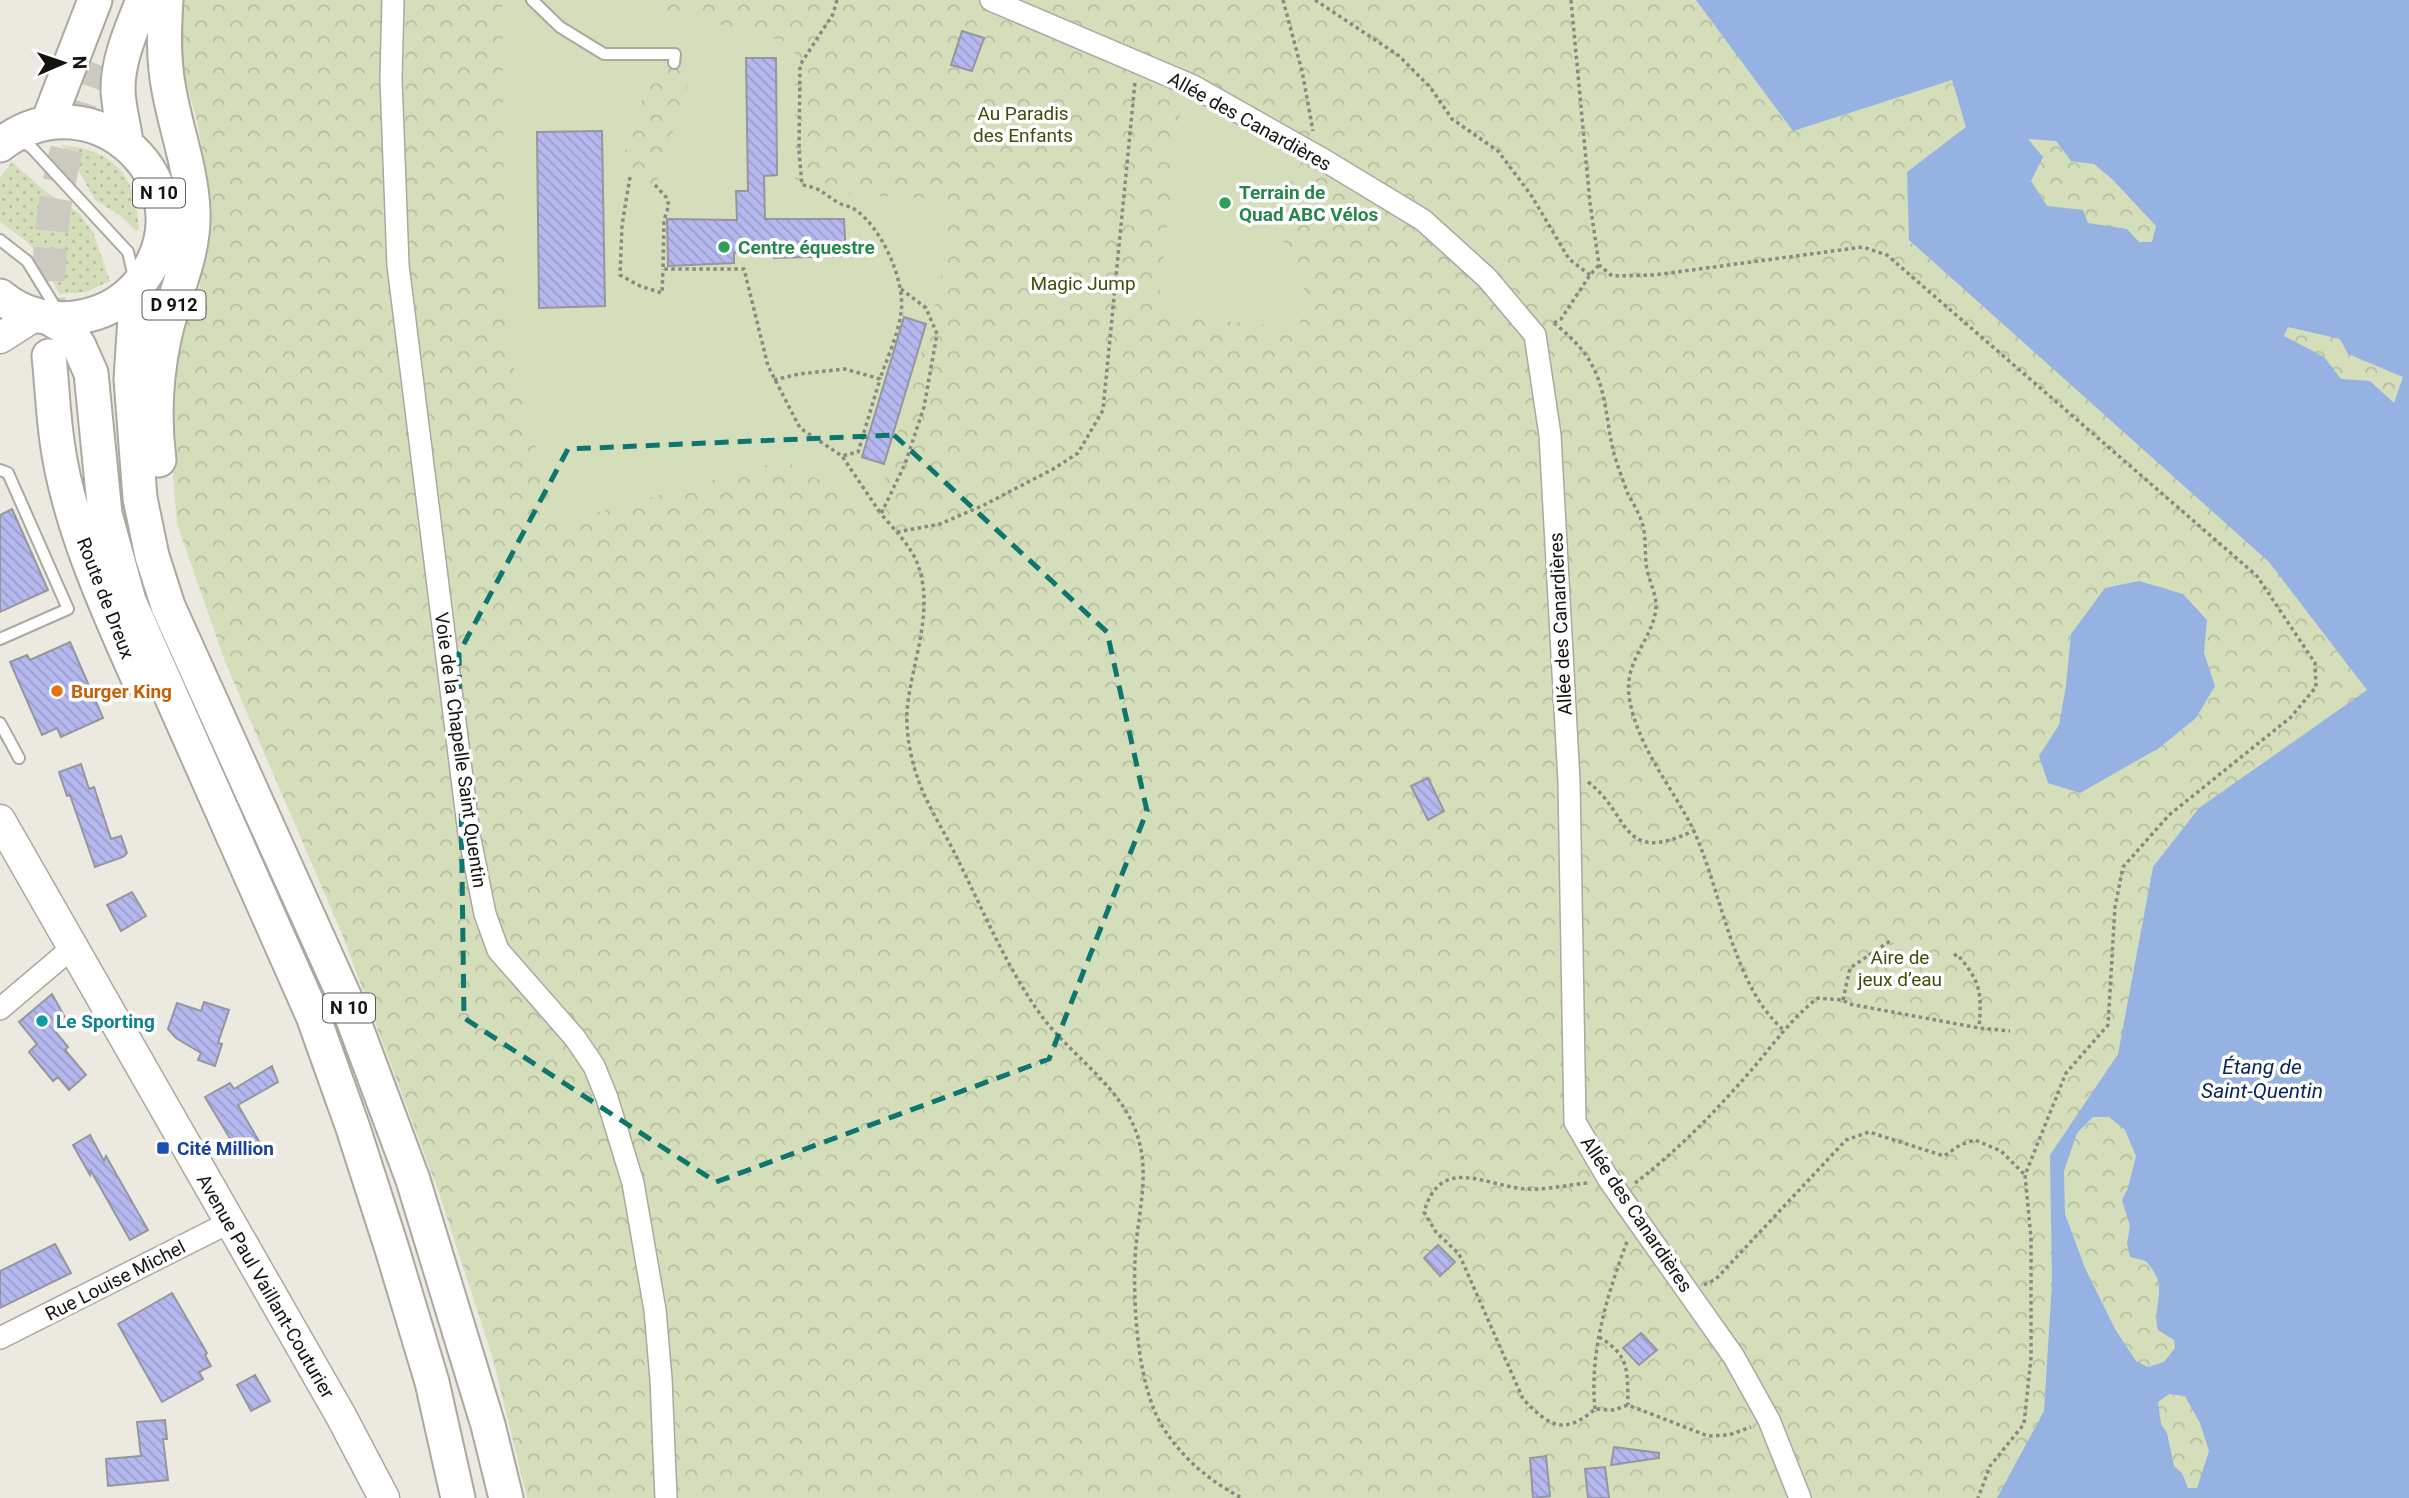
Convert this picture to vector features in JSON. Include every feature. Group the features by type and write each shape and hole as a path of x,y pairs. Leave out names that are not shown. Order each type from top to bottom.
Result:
{"main road":[{"path":"16,130 95,0"},
{"path":"94,63 119,0"},
{"path":"127,143 118,92 119,71 144,0"},
{"name":"D 912","path":"166,0 164,50 168,89 189,175 193,210 187,268 164,337 157,383 157,450 167,528 183,585 168,606"},
{"name":"N 10","path":"16,130 81,122 105,130 127,143 149,168 161,202 163,220 156,256 137,287 118,303 97,314 73,319 55,331 91,373 105,514 129,601 313,1016 353,1128 432,1382 458,1498"},
{"path":"137,287 131,379 140,498 152,556 168,606"},
{"path":"0,296 55,331"},
{"name":"N 10","path":"168,606 350,1011 413,1180 488,1425 506,1498"}],"street":[{"name":"Voie de la Chapelle Saint Quentin","path":"393,0 391,79 398,265 469,834 485,914 498,950 575,1038 594,1066 607,1098 633,1183 656,1310 666,1498"},
{"name":"Allée des Canardières","path":"991,0 1193,86 1423,220 1487,278 1535,335 1550,435 1569,781 1575,1122 1614,1187 1734,1357 1769,1420 1800,1498"},
{"path":"0,338 55,331"},
{"name":"Avenue Paul Vaillant-Couturier","path":"0,820 341,1416 384,1498"},
{"path":"0,1009 72,948"},
{"name":"Rue Louise Michel","path":"0,1338 230,1222"}],"lane":[{"path":"532,0 560,27 604,54 675,54 674,62"},
{"path":"16,130 128,251 137,287"},
{"path":"0,240 27,261 55,331"},
{"path":"0,470 8,473 68,609 0,639"},
{"path":"0,723 19,758"}],"path":[{"path":"837,0 833,13 800,65 799,151 802,185 819,188 839,203 855,209 868,222 884,244 897,272 901,289 901,312 858,452 842,456"},
{"path":"1283,0 1302,71 1312,126 1324,160"},
{"path":"1315,0 1398,55 1430,87 1452,119 1498,151 1531,195 1569,260 1590,275"},
{"path":"1571,0 1590,204 1600,265 1612,276 1654,275 1863,247 1887,255 2257,576 2315,663 2316,687 2291,717 2169,815 2123,867 2115,907 2108,1025 2066,1073 2025,1175 2031,1238 2031,1358 2024,1424 1990,1466 1978,1498"},
{"path":"897,532 940,524 984,505 1055,468 1077,453 1103,410 1137,62"},
{"path":"630,177 622,225 620,275 640,286 662,293 664,220 669,205 666,197 655,185"},
{"path":"1535,335 1562,319 1590,275 1600,265"},
{"path":"663,269 744,269 768,366 800,428 842,456 919,566 924,600 907,712 908,737 917,778 1015,974 1044,1019 1111,1092 1131,1121 1140,1145 1143,1175 1135,1262 1137,1331 1148,1394 1163,1428 1184,1455 1216,1484 1242,1498"},
{"path":"881,514 905,464 923,407 937,334 926,308 901,289"},
{"path":"1554,323 1576,342 1594,369 1604,396 1615,456 1627,491 1643,524 1647,569 1656,603 1655,618 1632,664 1629,693 1641,738 1693,831 1742,967 1766,1010 1785,1031"},
{"path":"774,380 845,369 880,379"},
{"path":"1569,781 1587,782 1597,789 1634,838 1669,841 1693,831"},
{"path":"1843,1000 1850,968 1890,941 1892,944"},
{"path":"1954,956 1957,954 1967,966 1982,995 1979,1028"},
{"path":"1769,1420 1730,1435 1708,1436 1628,1405 1615,1410 1595,1409 1579,1423 1557,1425 1538,1415 1523,1399 1459,1254 1436,1232 1424,1212 1429,1195 1451,1177 1491,1181 1526,1189 1614,1187 1664,1161 1746,1076 1804,1009 1818,998 1843,1000 1849,1004 1979,1028 2010,1031"},
{"path":"1690,1293 1716,1279 1846,1140 1869,1132 1944,1156 1975,1140 2001,1151 2025,1175"},
{"path":"1595,1409 1593,1387 1599,1337 1615,1274 1636,1218"},
{"path":"1599,1337 1615,1346 1627,1367 1628,1405"}],"highlighted area":[{"path":"894,435 1107,632 1147,811 1049,1059 716,1182 464,1018 459,653 568,449"}],"green space":[{"path":"172,0 2409,0 2409,1498 527,1498 493,1359 439,1193 342,934 226,664 177,524 165,381 200,287 209,196 198,125 176,46"},
{"name":"Centre équestre","path":"502,0 625,0 795,44 795,191 951,200 939,293 875,512 784,460 557,524 510,353 505,312","holes":["695,61 656,185 618,173 654,62"]},
{"name":"Terrain de Quad ABC Vélos","path":"1182,94 1302,161 1272,215 1305,292 1299,327 1157,316"},
{"path":"61,145 96,152 119,169 133,194 139,229 136,231 121,216 95,200 74,162"},
{"path":"12,162 45,191 79,213 93,232 110,281 86,292 59,294 43,259 26,241 0,222 0,178"}],"water":[{"name":"Étang de Saint-Quentin","path":"1696,0 2409,0 2409,1498 1997,1498 2044,1411 2052,1283 2050,1155 2118,1054 2153,867 2199,808 2367,690 2269,562 1909,240 1907,172 1966,127 1952,80 1793,131","holes":["2028,139 2056,141 2071,161 2094,164 2113,180 2156,226 2152,242 2139,242 2127,229 2088,223 2083,210 2047,206 2031,181 2043,157","2288,327 2340,339 2348,354 2403,377 2394,403 2370,381 2341,379 2324,357 2284,336","2093,1117 2109,1117 2125,1130 2136,1156 2122,1200 2130,1226 2127,1243 2130,1257 2146,1261 2158,1280 2158,1330 2174,1340 2175,1348 2164,1362 2148,1367 2136,1361 2115,1329 2085,1268 2065,1214 2064,1171 2077,1133","2169,1394 2185,1396 2200,1423 2209,1451 2197,1488 2188,1488 2182,1473 2174,1466 2167,1433 2161,1424 2158,1402"]},
{"path":"2139,581 2183,594 2207,620 2204,653 2215,686 2196,718 2159,748 2080,793 2048,783 2039,756 2059,725 2071,634 2105,588"}],"building":[{"path":"962,31 984,38 972,71 951,65"},
{"path":"746,58 776,58 777,175 764,176 765,219 844,219 846,256 774,258 774,251 734,253 734,263 668,266 667,219 737,220 736,191 748,191"},
{"path":"602,131 605,306 539,308 537,132"},
{"path":"904,317 926,324 884,464 862,457"},
{"path":"12,509 48,590 0,612 0,515"},
{"path":"70,642 103,718 61,737 57,728 42,735 10,662 27,655 30,660"},
{"path":"81,764 89,789 94,787 111,839 121,836 127,853 95,867 70,795 67,796 59,772"},
{"path":"1428,778 1444,811 1428,820 1411,786"},
{"path":"132,892 146,916 121,931 107,905"},
{"path":"52,994 66,1019 54,1030 68,1047 65,1050 86,1075 69,1090 58,1077 53,1081 29,1052 37,1044 19,1022"},
{"path":"204,1002 229,1010 218,1043 222,1044 215,1066 198,1060 201,1053 176,1038 168,1029 177,1003 201,1011"},
{"path":"272,1066 278,1082 238,1105 260,1143 240,1155 205,1097 230,1083 234,1089"},
{"path":"90,1135 104,1161 106,1156 148,1230 130,1240 73,1145"},
{"path":"55,1244 71,1273 0,1308 0,1271"},
{"path":"1438,1245 1455,1262 1440,1276 1424,1258"},
{"path":"172,1293 207,1353 205,1355 211,1366 199,1372 203,1379 162,1402 118,1324"},
{"path":"1641,1333 1657,1350 1639,1365 1623,1348"},
{"path":"255,1375 270,1401 251,1411 237,1385"},
{"path":"165,1420 167,1439 163,1439 168,1480 108,1486 106,1459 141,1456 137,1422"},
{"path":"1614,1447 1659,1453 1659,1458 1611,1465"},
{"path":"1546,1456 1550,1496 1533,1498 1530,1458"},
{"path":"1605,1467 1609,1498 1588,1498 1585,1469"}],"tunnel":[{"path":"49,331 49,261 55,203 71,132 94,63"}],"place":[{"name":"Terrain de Quad ABC Vélos","path":"1225,203"},
{"name":"Centre équestre","path":"724,247"},
{"name":"Burger King","path":"57,691"},
{"name":"Le Sporting","path":"42,1021"},
{"name":"Cité Million","path":"163,1148"}],"park label":[{"name":"Au Paradis des Enfants","path":"1023,124"},
{"name":"Magic Jump","path":"1083,283"},
{"name":"Aire de jeux d’eau","path":"1900,968"}]}
